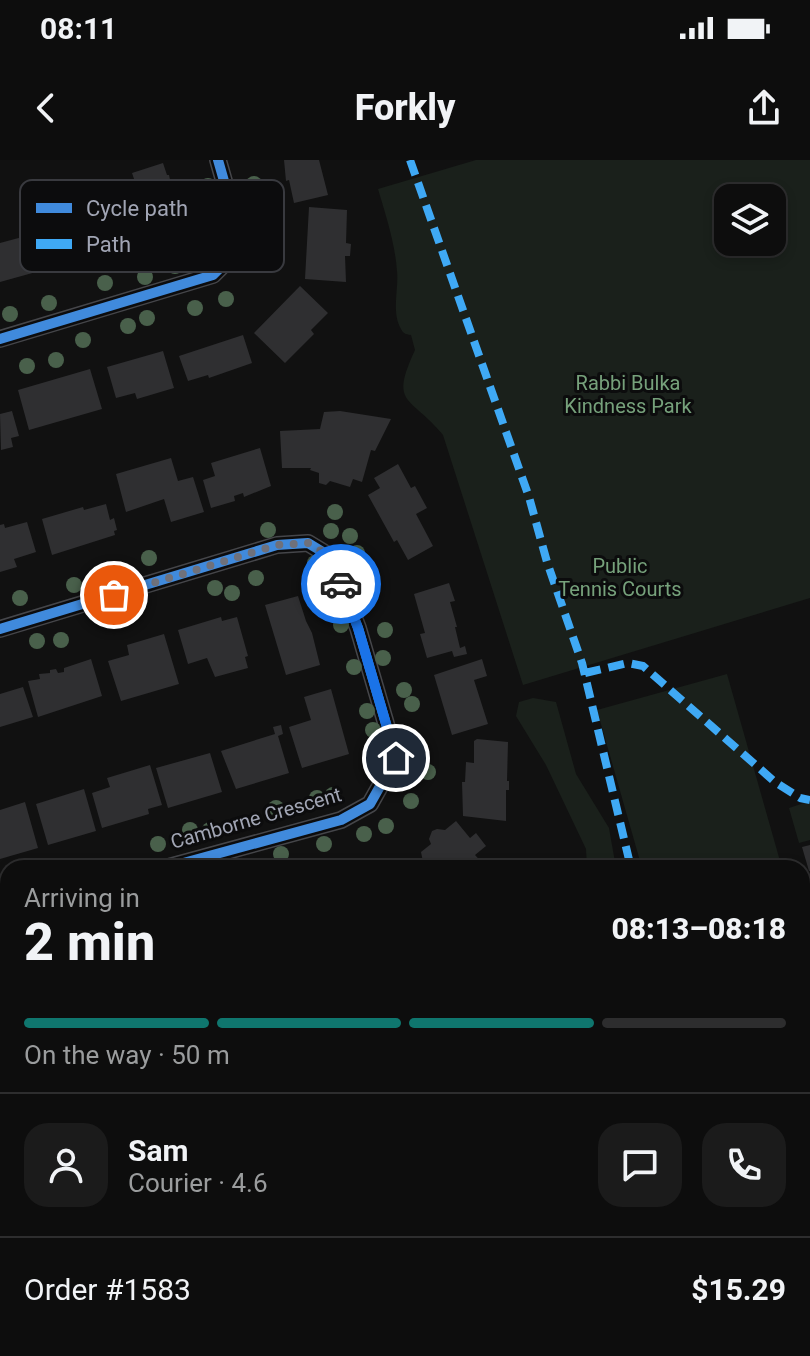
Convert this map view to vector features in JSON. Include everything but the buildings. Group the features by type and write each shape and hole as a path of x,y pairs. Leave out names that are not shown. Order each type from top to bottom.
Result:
{"street":[{"path":"218,160 224,180"},
{"path":"0,339 216,272"},
{"name":"Camborne Crescent","path":"0,629 277,545 308,543 331,557 358,628 396,758 370,804 341,820 194,860"}],"green space":[{"name":"Rabbi Bulka Kindness Park","path":"476,160 810,160 810,598 523,685 443,435 413,405 404,391 407,368 415,350 411,335 404,333 398,322 396,261 378,189"},
{"path":"727,674 780,860 640,860 597,710"},
{"path":"533,698 556,702 576,774 609,828 615,860 587,860 586,849 546,765 516,716 519,702"},
{"path":"810,801 810,840 799,843 789,808"}],"marked path":[{"path":"410,160 529,497 547,562 582,663 629,860"},
{"path":"585,673 628,663 643,666 775,782 800,798 810,800"}],"cycle path":[{"path":"218,160 224,180"},
{"path":"0,339 216,272"},
{"path":"0,629 277,545 308,543 331,557 358,628 396,758 370,804 341,820 194,860"}],"way so far":[{"path":"114,595 277,545 308,543 331,557 341,584"}],"route":[{"path":"341,584 358,628 396,758"}],"park label":[{"name":"Public Tennis Courts","path":"620,578"}]}
